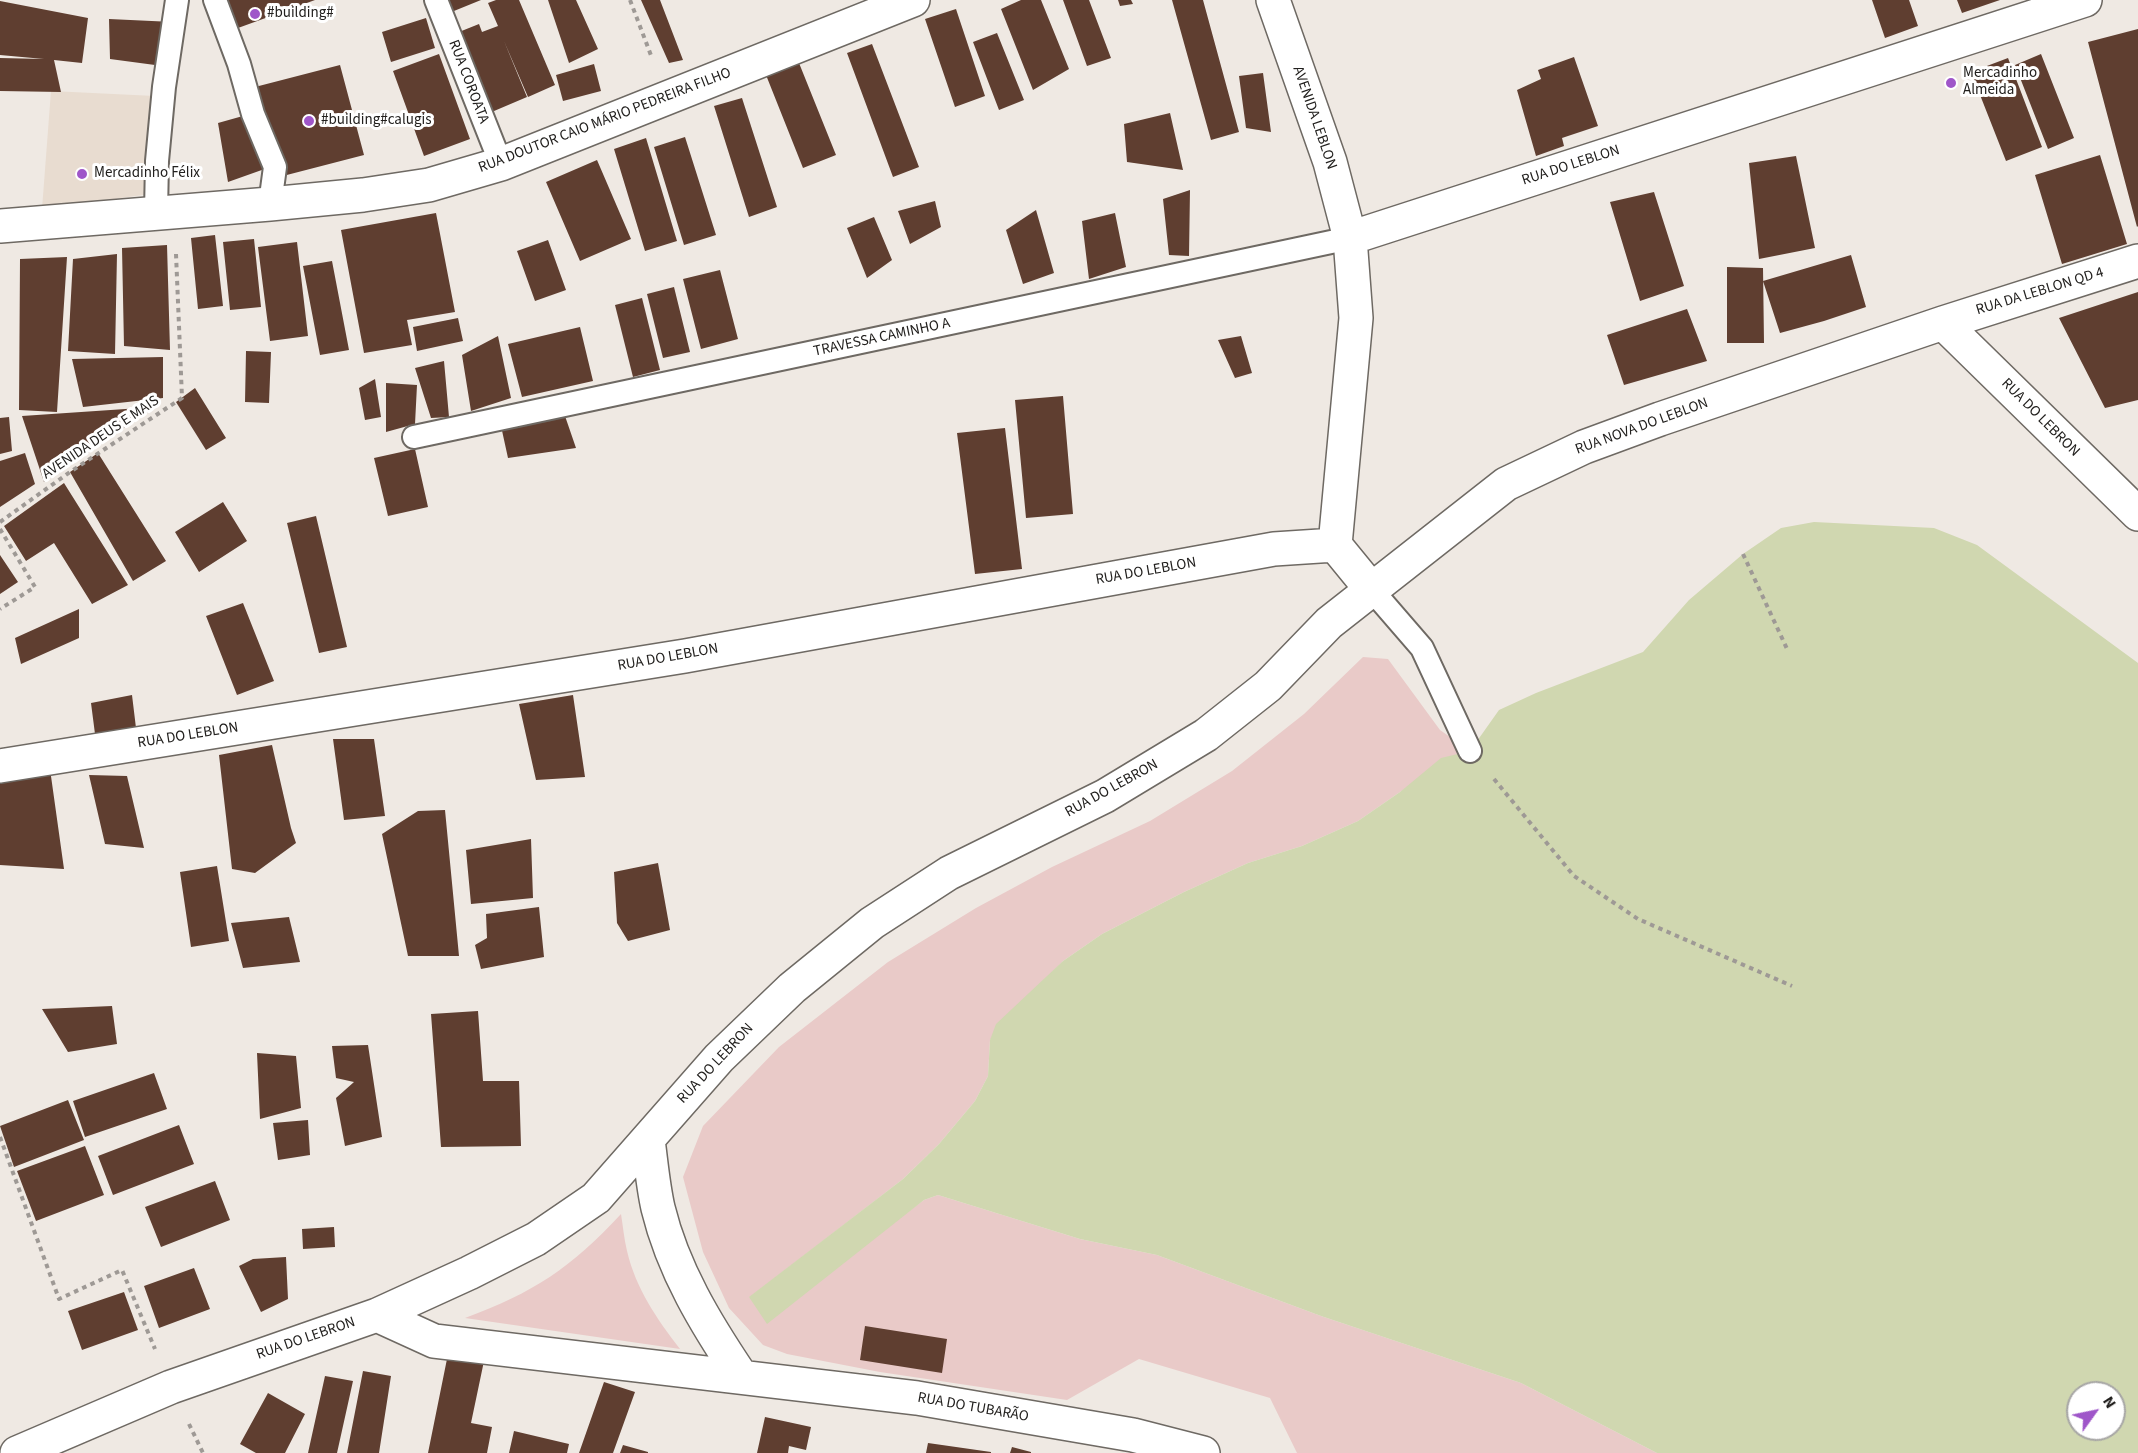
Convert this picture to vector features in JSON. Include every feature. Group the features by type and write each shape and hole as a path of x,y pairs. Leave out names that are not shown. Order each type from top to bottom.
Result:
{"street":[{"name":"RUA DOUTOR CAIO MÁRIO PEDREIRA FILHO","path":"0,226 270,204 363,195 429,185 501,164 913,0"},
{"name":"AVENIDA LEBLON","path":"1273,0 1330,162 1350,238"},
{"name":"RUA DO LEBLON","path":"1350,238 2085,0"},
{"path":"1350,238 1356,318 1335,545 1371,589"},
{"name":"RUA DA LEBLON QD 4","path":"1943,322 2138,261"},
{"name":"RUA DO LEBRON","path":"1943,322 2138,514"},
{"name":"RUA NOVA DO LEBLON","path":"1371,589 1506,484 1584,447 1943,322"},
{"name":"RUA DO LEBLON","path":"0,766 685,656 1274,549 1335,545"},
{"name":"RUA DO LEBRON","path":"17,1453 171,1386 377,1315 536,1239 596,1198 719,1058 792,988 872,923 949,873 1105,796 1206,735 1268,686 1329,623 1371,589"},
{"path":"648,1140 658,1208 676,1261 706,1324 741,1376"},
{"name":"RUA DO TUBARÃO","path":"377,1315 434,1341 917,1398 1133,1435 1203,1453"}],"lane":[{"path":"166,212 157,161 164,87 177,0"},
{"path":"215,0 239,64 253,114 275,167 270,204"},
{"name":"RUA COROATA","path":"436,0 501,164"},
{"name":"TRAVESSA CAMINHO A","path":"414,437 1350,238"},
{"path":"1371,589 1422,648 1470,751"}],"path":[{"path":"630,0 666,99"},
{"name":"AVENIDA DEUS E MAIS","path":"0,522 70,472 182,398 166,212"},
{"path":"0,529 35,587 0,609"},
{"path":"1743,554 1788,651"},
{"path":"1470,751 1574,876 1638,918 1792,986"},
{"path":"0,1137 58,1299 122,1270 171,1386 203,1453"}],"shaded area":[{"path":"51,91 155,96 150,194 42,209"},
{"path":"1814,522 1934,528 1977,545 2138,663 2138,1453 1657,1453 1521,1383 1321,1316 1157,1255 1080,1239 938,1195 924,1200 767,1324 749,1297 903,1179 939,1144 975,1101 988,1076 990,1040 996,1024 1063,961 1102,934 1184,892 1248,863 1302,846 1358,821 1400,792 1441,758 1470,751 1499,710 1536,693 1643,652 1689,600 1743,554 1781,528"},
{"path":"1363,657 1388,659 1440,730 1470,751 1400,792 1358,821 1302,846 1248,863 1184,892 1102,934 1063,961 990,1040 988,1076 975,1101 939,1144 903,1179 749,1298 898,1219 924,1200 938,1195 1080,1239 1157,1255 1321,1316 1521,1383 1657,1453 1297,1453 1270,1398 1139,1359 1067,1400 880,1372 787,1354 763,1345 729,1308 703,1252 683,1177 703,1126 779,1047 888,962 976,908 1052,867 1150,821 1232,771 1304,714"},
{"path":"621,1214 627,1251 636,1278 655,1315 680,1349 465,1318 511,1299 550,1277 585,1250"}],"building":[{"name":"#building#","path":"228,0 315,0 238,28"},
{"path":"443,0 481,0 449,13"},
{"path":"496,0 519,0 555,85 528,97 504,41 527,97 487,114 454,34 479,24 482,32 498,26 488,3"},
{"path":"548,0 576,0 598,49 569,63"},
{"path":"641,0 660,0 683,60 669,63"},
{"path":"1021,0 1041,0 1069,69 1033,90 1001,9"},
{"path":"1063,0 1089,0 1111,58 1087,66"},
{"path":"1118,0 1131,0 1133,4 1120,6"},
{"path":"1172,0 1203,0 1239,132 1211,140"},
{"path":"1872,0 1909,0 1918,26 1885,38"},
{"path":"1957,0 2000,0 1962,13"},
{"path":"0,1 88,18 82,63 54,60 61,92 0,91 0,58 44,59 0,55"},
{"path":"956,9 985,96 955,107 925,19"},
{"path":"426,18 435,48 391,62 382,32"},
{"path":"109,19 173,22 155,65 110,59"},
{"path":"2138,29 2138,226 2137,227 2088,42"},
{"path":"997,33 1024,100 999,110 973,42"},
{"path":"872,44 919,167 893,177 847,53"},
{"path":"439,54 470,139 424,156 393,71"},
{"path":"2041,54 2074,138 2048,149 2015,65"},
{"path":"1574,57 1598,126 1562,138 1564,146 1536,156 1517,90 1541,79 1538,70"},
{"path":"2008,58 2042,147 2006,161 1971,72"},
{"path":"799,63 836,155 803,168 766,75"},
{"path":"594,64 601,91 563,101 556,75"},
{"name":"#building#calugis","path":"340,65 364,155 279,177 255,87"},
{"path":"1263,73 1271,132 1246,128 1239,76"},
{"path":"742,98 777,207 749,217 714,106"},
{"path":"1170,113 1183,170 1127,162 1124,124"},
{"path":"250,114 273,166 228,182 218,123"},
{"path":"685,137 716,235 684,245 654,147"},
{"path":"646,138 677,241 645,251 614,149"},
{"path":"2100,155 2127,244 2062,264 2035,175"},
{"path":"1796,156 1815,248 1759,259 1749,163"},
{"path":"597,160 631,239 580,261 546,182"},
{"path":"1190,190 1189,256 1169,255 1163,199"},
{"path":"1654,192 1684,286 1640,301 1610,202"},
{"path":"935,201 941,227 910,244 898,211"},
{"path":"1036,210 1054,273 1023,284 1006,230"},
{"path":"436,213 455,312 407,320 412,345 364,353 341,230"},
{"path":"1115,213 1126,267 1089,279 1082,221"},
{"path":"874,217 892,260 867,278 847,228"},
{"path":"215,235 223,306 198,309 191,238"},
{"path":"254,239 261,307 230,310 223,242"},
{"path":"548,240 566,290 535,301 517,251"},
{"path":"297,242 308,336 270,341 258,247"},
{"path":"167,245 170,350 124,346 122,248"},
{"path":"117,254 115,354 68,351 73,259"},
{"path":"1851,255 1866,307 1780,333 1763,281"},
{"path":"67,257 57,412 19,410 20,259"},
{"path":"332,261 349,350 320,355 303,266"},
{"path":"1727,267 1763,268 1764,343 1727,343"},
{"path":"720,270 738,339 701,349 683,279"},
{"path":"674,287 690,352 663,358 647,294"},
{"path":"2138,292 2138,400 2105,408 2059,318"},
{"path":"642,298 660,370 633,377 615,305"},
{"path":"1687,309 1707,361 1624,385 1607,335"},
{"path":"458,318 463,341 417,351 413,327"},
{"path":"580,327 593,381 522,397 508,344"},
{"path":"498,336 511,398 471,411 462,355"},
{"path":"1241,336 1252,373 1235,378 1218,340"},
{"path":"246,351 271,352 269,403 245,402"},
{"path":"163,357 163,398 83,407 72,359"},
{"path":"444,361 449,417 431,418 415,368"},
{"path":"375,379 381,417 365,420 359,388"},
{"path":"386,383 417,385 415,424 386,432"},
{"path":"195,388 226,438 206,450 176,402"},
{"path":"1063,396 1073,514 1026,518 1015,400"},
{"path":"155,407 44,482 22,416"},
{"path":"565,416 576,448 508,458 501,426"},
{"path":"9,417 12,451 0,454 0,418"},
{"path":"1005,428 1022,569 975,574 957,433"},
{"path":"415,449 428,507 388,516 374,458"},
{"path":"25,453 35,484 0,507 0,461"},
{"path":"98,453 166,561 133,581 70,472"},
{"path":"64,483 128,585 92,604 54,543 26,561 4,526"},
{"path":"223,502 247,541 199,572 175,532"},
{"path":"316,516 347,647 319,653 287,523"},
{"path":"0,555 18,582 0,594"},
{"path":"243,603 274,681 237,695 206,616"},
{"path":"79,609 79,638 21,664 15,638"},
{"path":"132,695 136,728 95,734 91,703"},
{"path":"573,695 585,777 536,780 519,704"},
{"path":"333,739 374,739 385,816 344,820"},
{"path":"272,745 296,843 255,873 232,869 219,755"},
{"path":"50,769 64,869 0,865 0,774"},
{"path":"89,775 127,776 144,848 105,844"},
{"path":"445,810 459,956 408,956 382,834 418,811"},
{"path":"531,839 533,898 471,904 466,850"},
{"path":"658,863 670,930 628,941 617,923 614,872"},
{"path":"217,866 229,941 191,947 180,872"},
{"path":"539,907 544,957 481,969 475,945 487,938 486,914"},
{"path":"289,917 300,962 243,968 231,923"},
{"path":"112,1006 117,1044 68,1052 42,1009"},
{"path":"478,1011 483,1081 519,1081 521,1146 441,1147 431,1014"},
{"path":"368,1045 382,1137 345,1146 336,1098 354,1082 336,1078 332,1046"},
{"path":"257,1053 296,1056 301,1108 260,1119"},
{"path":"154,1073 167,1109 85,1137 73,1101"},
{"path":"68,1100 84,1140 14,1167 0,1126"},
{"path":"308,1120 310,1155 278,1160 273,1123"},
{"path":"179,1125 194,1164 113,1195 98,1156"},
{"path":"85,1146 104,1195 36,1221 17,1171"},
{"path":"215,1181 230,1220 161,1247 145,1207"},
{"path":"334,1227 335,1247 303,1249 302,1229"},
{"path":"286,1257 288,1299 261,1312 239,1266 253,1259"},
{"path":"194,1268 210,1309 159,1328 144,1286"},
{"path":"124,1292 138,1330 82,1350 68,1311"},
{"path":"865,1326 947,1339 942,1373 860,1360"},
{"path":"448,1354 484,1361 471,1423 492,1427 487,1453 428,1453"},
{"path":"363,1371 391,1376 379,1453 347,1453"},
{"path":"325,1376 353,1381 337,1453 308,1453"},
{"path":"604,1382 635,1392 613,1453 579,1453"},
{"path":"268,1393 305,1414 285,1453 256,1453 240,1444"},
{"path":"765,1417 811,1427 806,1450 789,1446 788,1453 757,1453"},
{"path":"514,1431 569,1444 567,1453 509,1453"},
{"path":"928,1443 991,1452 991,1453 926,1453"},
{"path":"623,1445 648,1452 648,1453 620,1453"},
{"path":"1012,1447 1031,1452 1031,1453 1010,1453"}],"place":[{"name":"#building#","path":"255,14"},
{"name":"Mercadinho Almeida","path":"1951,83"},
{"name":"#building#calugis","path":"309,121"},
{"name":"Mercadinho Félix","path":"82,174"}]}
